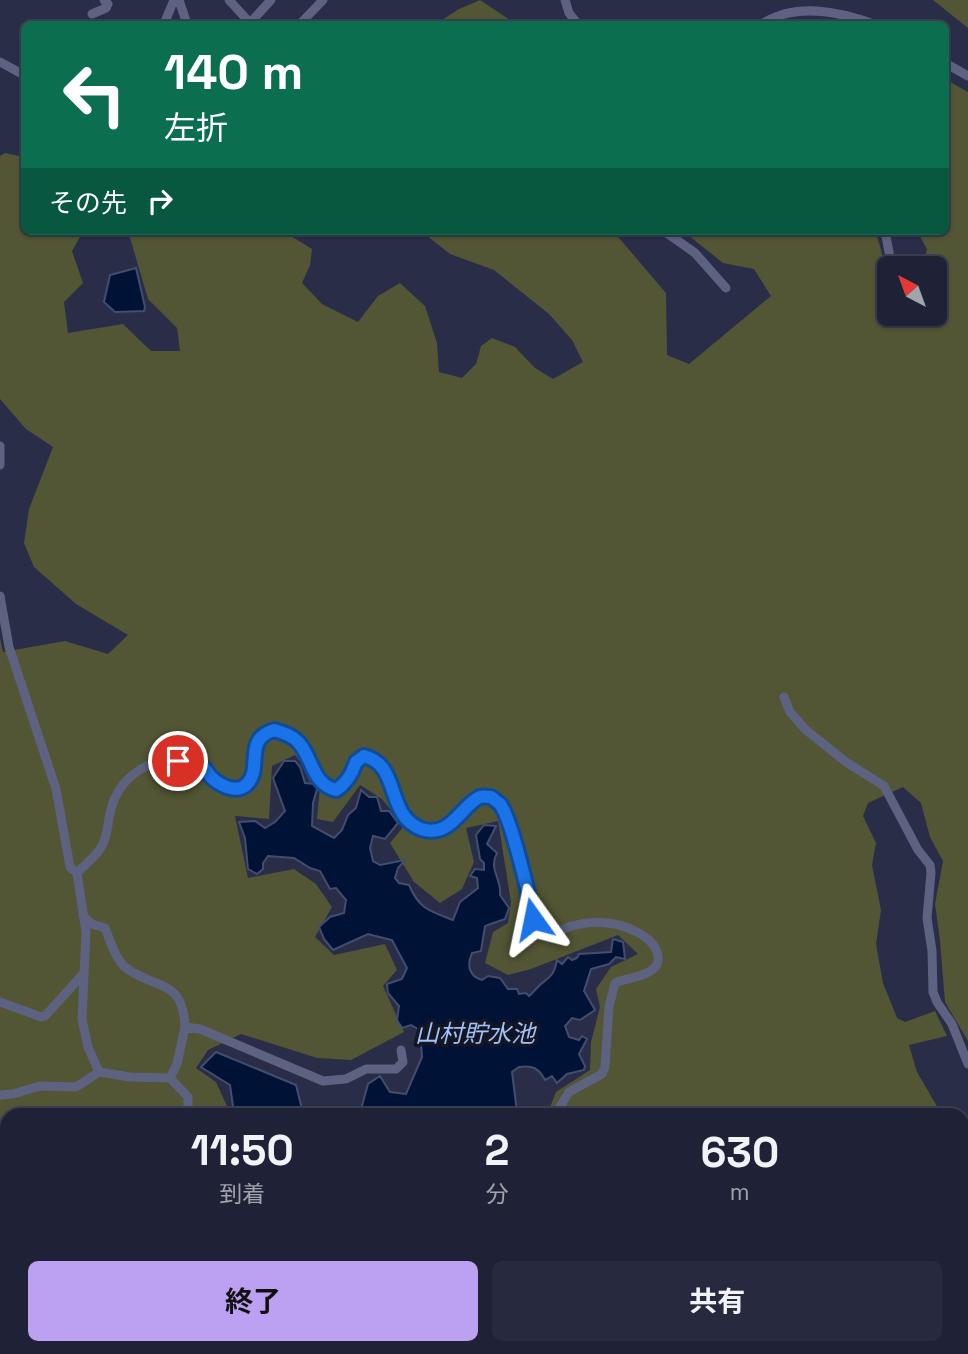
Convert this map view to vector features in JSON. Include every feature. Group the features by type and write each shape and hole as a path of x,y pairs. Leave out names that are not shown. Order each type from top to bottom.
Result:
{"street":[{"path":"92,14 106,8 104,0"},
{"path":"166,21 176,0"},
{"path":"176,0 186,21"},
{"path":"229,0 247,21"},
{"path":"253,21 271,0"},
{"path":"303,21 323,0"},
{"path":"565,0 569,13 576,21"},
{"path":"767,21 781,13 819,10 862,21"},
{"path":"0,62 21,73"},
{"path":"949,65 968,76"},
{"path":"670,235 695,253 726,288"},
{"path":"886,235 890,256"},
{"path":"0,446 0,465"},
{"path":"0,596 9,647 56,789 70,867 77,873 86,932 82,1019 88,1047 99,1072"},
{"path":"784,697 790,712 806,730 846,762 884,786 918,850 930,865 927,918 932,951 933,992 951,1024 968,1064"},
{"path":"77,873 97,854 104,842 112,806 120,786 131,775 165,761 190,762 205,769 211,778 228,788 244,787 250,780 259,739 274,730 297,741 307,754 315,774 322,783 332,789 336,790 343,785 353,772 356,762 364,756 375,759 385,768 400,811 410,823 423,830 446,827 480,797 491,797 501,806 525,881 533,919 540,930 551,935 573,925 597,922 623,925 647,937 658,955 653,969 615,984 609,1007 605,1068 602,1074 569,1092 559,1108"},
{"path":"83,916 92,924 105,928 124,967 172,990 181,1002 186,1027 177,1064 170,1078"},
{"path":"0,1002 41,1017 46,1015 82,974"},
{"path":"186,1027 200,1029 330,1081 346,1079 366,1069 396,1069 404,1059 401,1049"},
{"path":"0,1095 40,1086 76,1087 99,1072 130,1077 170,1078 188,1097 188,1108"}],"green space":[{"path":"480,0 512,21 441,21"},
{"path":"933,0 968,0 968,28"},
{"path":"949,81 968,92 968,1041 945,1002 935,904 943,861 930,837 921,803 903,787 868,803 863,816 876,843 872,865 881,910 876,944 883,983 897,1018 905,1022 935,1011 947,1036 909,1045 917,1072 938,1108 550,1108 556,1092 590,1070 591,1042 600,1007 596,989 611,967 638,954 618,935 531,969 508,975 485,963 493,932 508,923 511,902 498,821 466,828 474,862 462,889 440,903 414,882 390,843 404,826 382,799 360,785 333,822 317,819 320,787 295,755 272,766 269,819 235,816 248,878 294,869 316,884 332,907 315,937 334,955 385,944 397,970 383,986 404,1032 351,1060 317,1058 241,1034 208,1050 196,1068 216,1082 228,1108 0,1108 0,638 3,652 65,641 108,654 128,635 76,604 34,567 24,543 29,509 53,447 26,429 0,399 0,156 5,153 21,156 21,235 81,235 72,251 83,283 64,302 68,333 123,324 151,351 180,351 177,328 148,299 129,235 289,235 312,249 310,265 302,283 322,304 358,322 378,296 400,283 425,306 437,343 439,372 462,378 476,364 481,346 492,338 515,347 535,368 553,379 583,362 572,340 549,314 494,270 450,254 426,235 616,235 666,293 667,355 689,364 771,296 754,269 723,263 688,235 876,235 882,256 877,256 877,326 947,326 947,256 926,256 927,249 919,235 949,235"}],"water":[{"path":"136,268 144,311 115,312 104,302 110,275"},
{"name":"山村貯水池","path":"284,761 295,761 305,783 315,784 317,789 312,826 334,838 342,830 348,815 356,808 361,790 369,797 377,797 381,811 389,811 398,823 385,839 373,836 370,848 373,861 380,865 405,860 398,868 395,878 399,883 409,885 426,908 453,920 460,902 478,888 477,878 470,876 475,869 484,870 476,835 484,825 496,826 487,844 497,853 494,864 500,895 509,908 505,919 485,926 481,951 472,953 470,969 477,978 500,978 508,989 517,989 519,994 526,993 529,996 552,974 557,960 562,964 568,957 572,960 579,954 611,952 613,939 623,942 625,959 616,957 609,964 591,969 584,991 595,1010 580,1020 572,1018 565,1026 569,1037 579,1040 582,1036 587,1039 579,1054 585,1066 584,1070 567,1074 557,1083 552,1076 545,1080 535,1068 519,1067 512,1072 516,1108 361,1108 368,1084 380,1076 390,1092 406,1094 422,1057 420,1030 411,1025 402,1028 397,1020 399,1006 388,993 387,984 402,979 407,968 392,940 368,934 333,950 319,927 330,917 344,913 346,900 336,888 330,889 320,871 294,858 268,856 263,863 263,869 257,874 248,869 245,838 239,822 255,821 265,828 285,811 273,778"},
{"path":"216,1052 296,1085 302,1108 234,1108 230,1085 201,1067"}],"route":[{"path":"178,761 197,764 205,769 211,778 228,788 244,787 253,771 255,748 259,739 274,730 297,741 307,754 315,774 322,783 332,789 336,790 343,785 353,772 356,762 364,756 375,759 385,768 400,811 410,823 423,830 446,827 480,797 491,797 501,806 506,820 533,919"}]}
